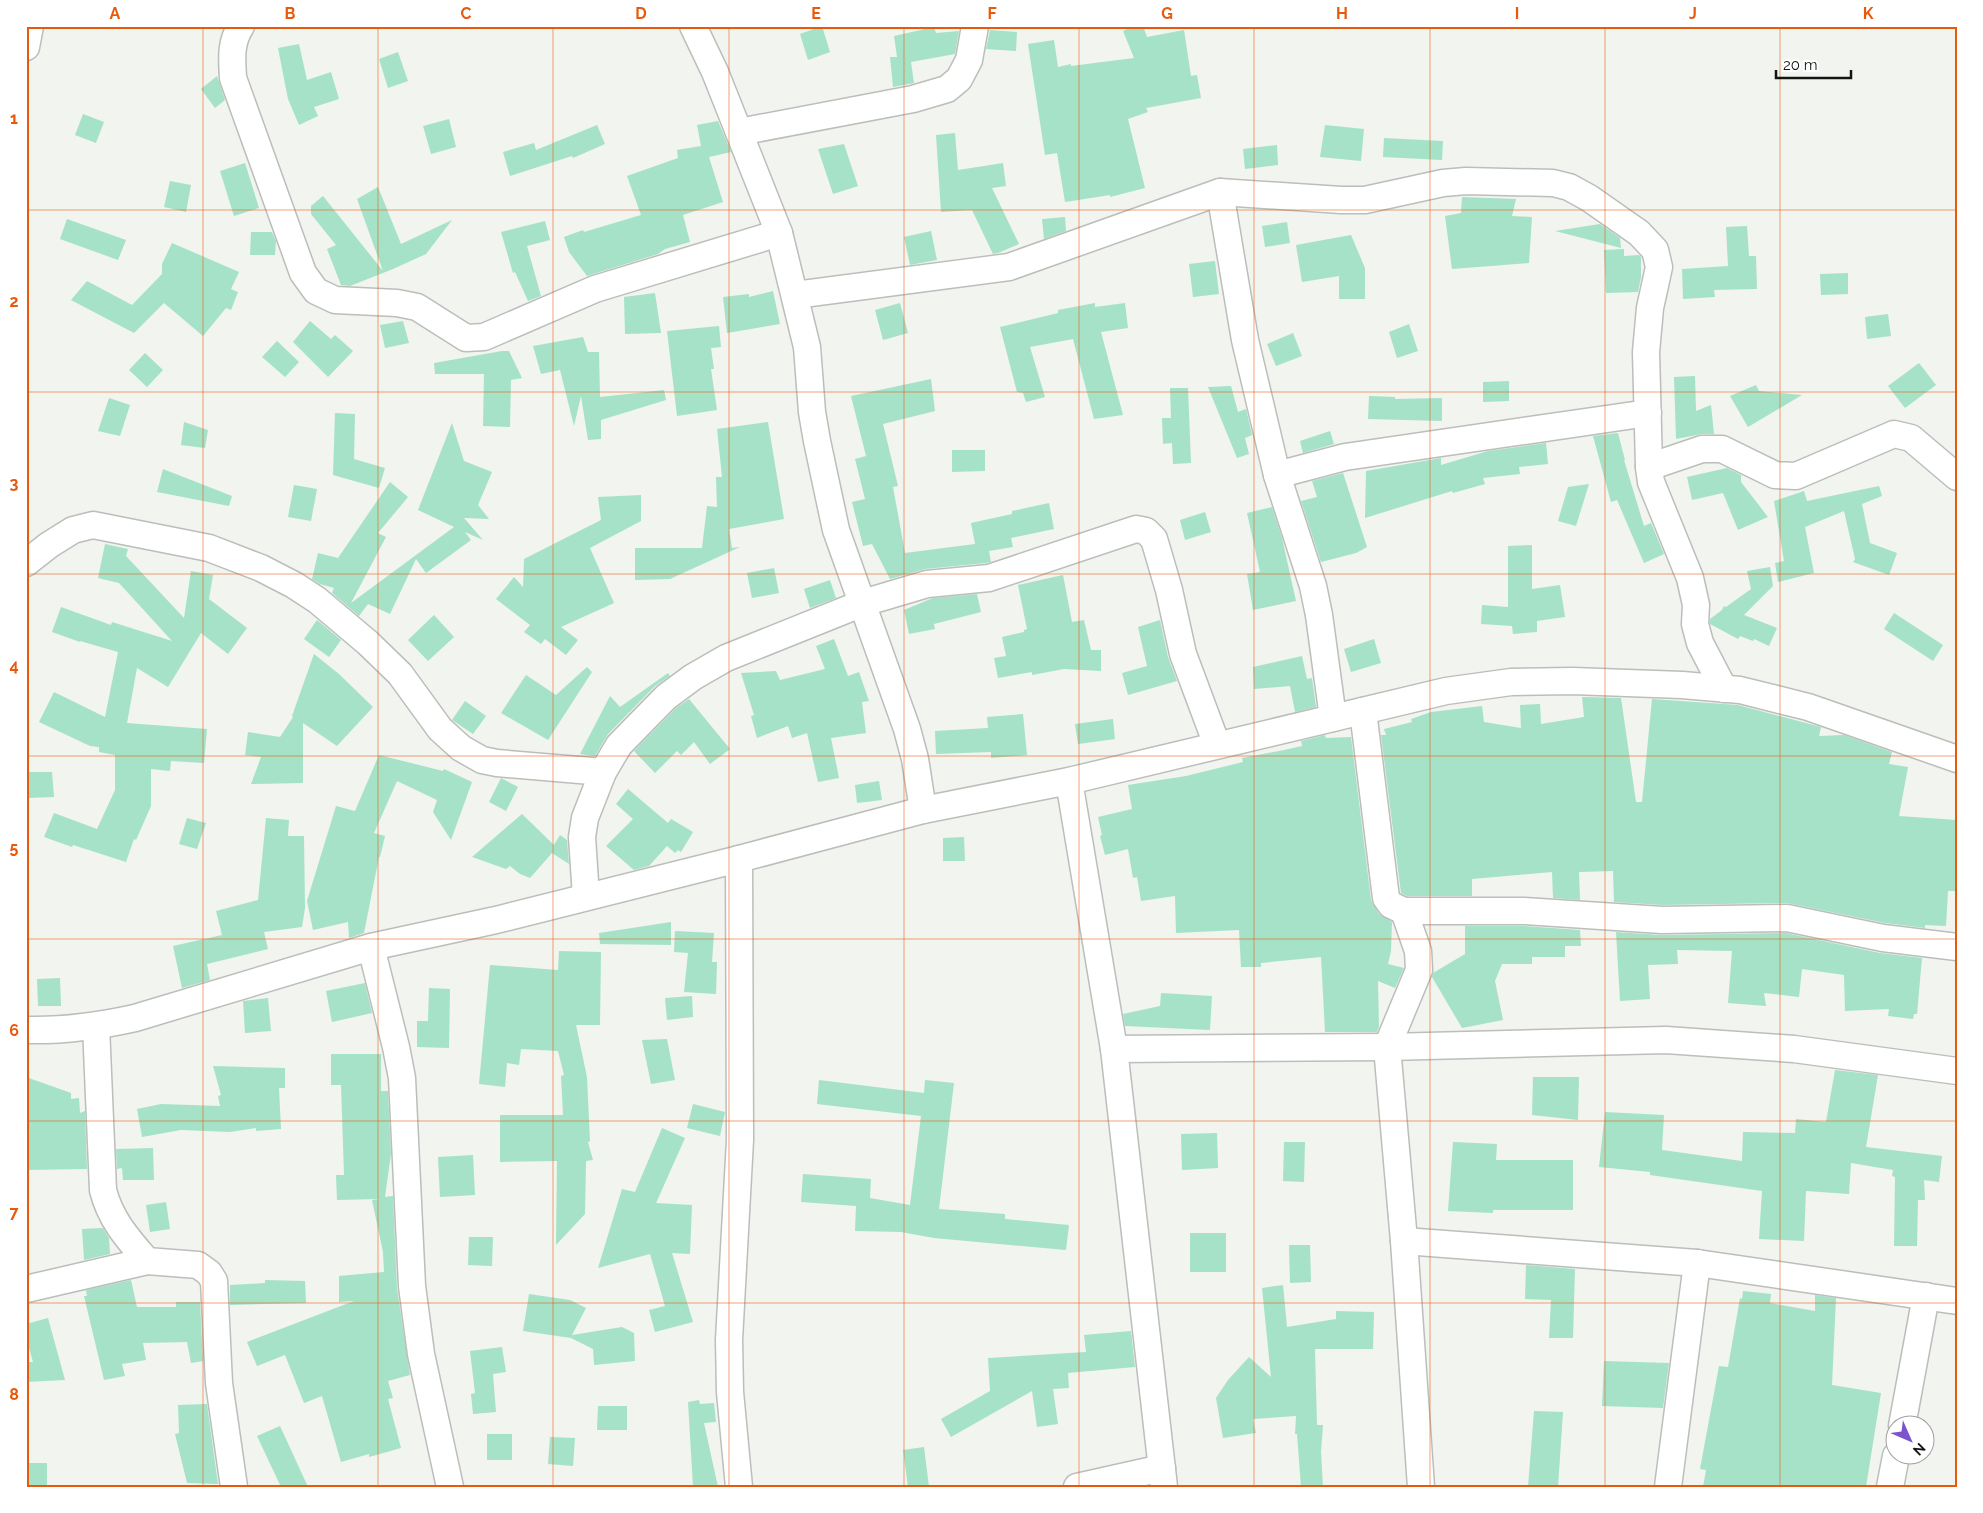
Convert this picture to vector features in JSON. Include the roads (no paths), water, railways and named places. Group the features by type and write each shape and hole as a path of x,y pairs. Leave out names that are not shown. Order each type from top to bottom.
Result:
{"street":[{"path":"26,47 30,26"},
{"path":"241,26 236,34 231,53 233,78 303,273 316,291 335,300 397,303 417,307 466,338 484,337 595,289 779,233"},
{"path":"693,26 715,72 779,233 808,347 812,412 836,530 907,729 915,759 923,810"},
{"path":"739,132 913,100 947,89 959,79 969,60 975,26"},
{"path":"795,295 1009,267 1220,192 1357,200 1443,183 1466,181 1553,183 1569,187 1589,198 1639,233 1655,250 1659,267 1650,308 1646,352 1651,482 1690,578 1696,605 1696,624 1700,643 1724,689"},
{"path":"1220,192 1245,340 1277,475 1313,586 1319,615 1333,718"},
{"path":"1277,475 1345,457 1648,413"},
{"path":"1649,467 1702,449 1722,449 1775,475 1796,476 1894,434 1911,438 1957,477"},
{"path":"26,563 49,545 73,530 93,525 209,548 261,568 294,585 317,600 368,643 400,674 440,729 461,748 482,760 497,763 603,772"},
{"path":"586,897 582,837 585,818 603,772 620,745 666,697 694,677 726,658 863,604 927,584 989,578 1136,529 1146,531 1154,539 1169,590 1183,654 1218,745"},
{"path":"26,1030 96,1026 135,1018 371,947 496,920 739,859 923,810 1069,781 1446,691 1511,682 1573,681 1682,685 1740,690 1808,707 1957,759"},
{"path":"1363,711 1386,898 1391,905 1404,912 1524,911 1662,920 1787,918 1883,938 1957,947"},
{"path":"1069,781 1114,1049 1163,1478 1077,1487"},
{"path":"739,859 740,1140 729,1340 730,1392 740,1487"},
{"path":"1404,912 1418,951 1419,970 1387,1047 1404,1241 1421,1487"},
{"path":"371,947 396,1046 402,1078 412,1286 421,1354 450,1487"},
{"path":"96,1026 103,1190 107,1206 122,1233 146,1261"},
{"path":"1114,1049 1387,1047 1666,1040 1794,1050 1957,1071"},
{"path":"1404,1241 1697,1263 1957,1301"},
{"path":"26,1289 146,1261 198,1265 209,1273 214,1282 219,1383 234,1487"},
{"path":"1668,1487 1697,1263"},
{"path":"1904,1416 1926,1296"},
{"path":"1890,1487 1894,1466"}]}
